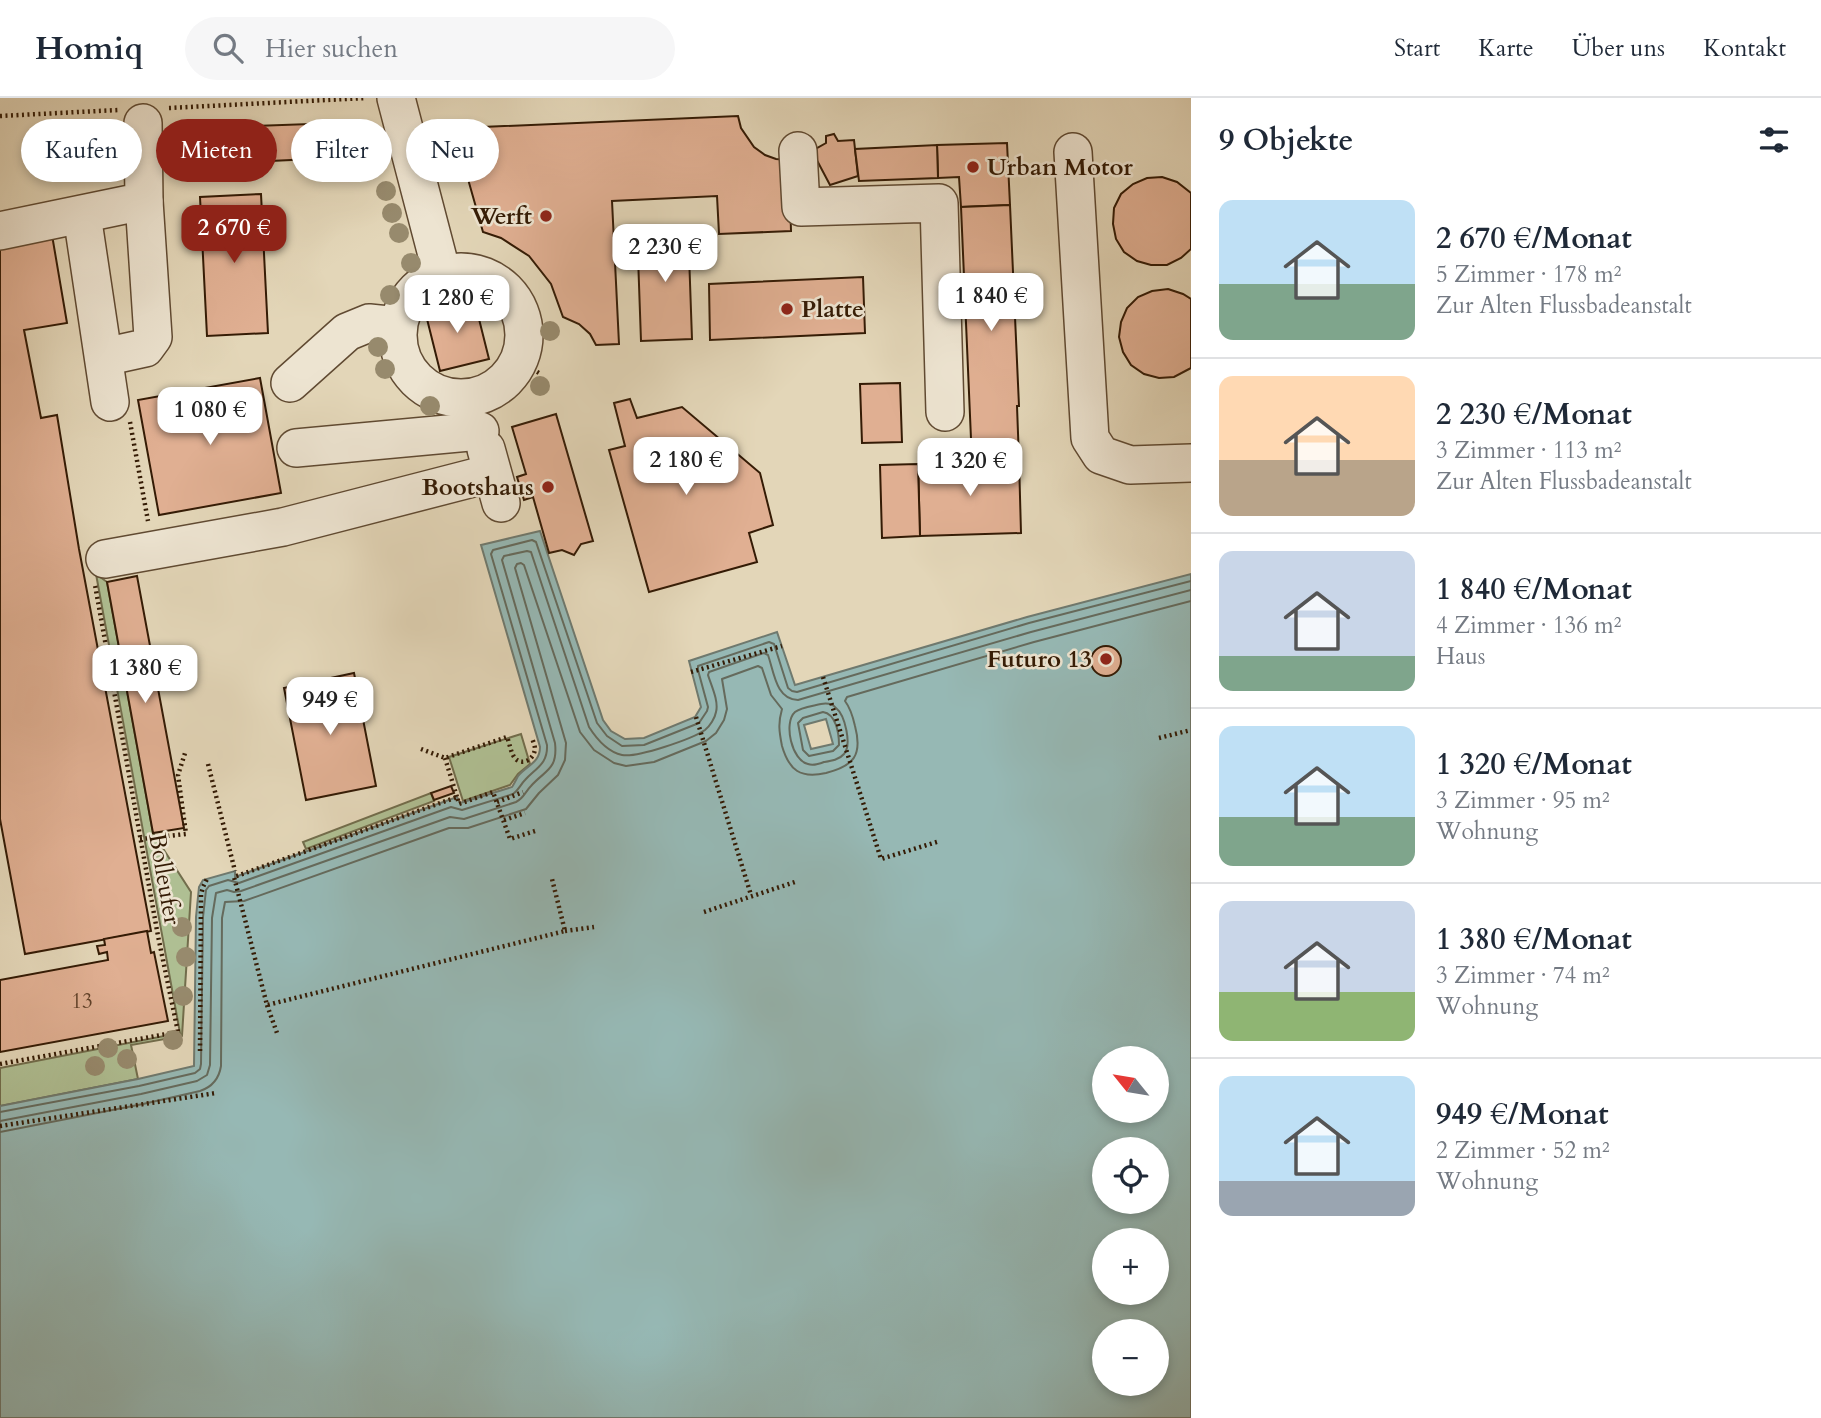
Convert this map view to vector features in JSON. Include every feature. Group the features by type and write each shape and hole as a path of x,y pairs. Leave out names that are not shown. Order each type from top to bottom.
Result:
{"street":[{"path":"396,98 442,274"},
{"path":"104,357 145,348 153,337 144,201 143,114"},
{"path":"798,151 801,207 939,203 945,412"},
{"path":"1073,152 1090,438 1101,456 1130,465 1191,463"},
{"path":"0,231 144,201"},
{"path":"82,215 104,357 120,408"},
{"path":"105,559 497,488 475,414 416,380 405,364 398,346 398,326 403,309 412,294 426,282 442,274 463,271 483,275 501,285 515,301 523,320 528,367 507,378 491,391 475,414 296,448"},
{"path":"290,383 347,332 369,323 398,326"}],"path":[{"path":"0,116 143,114 368,98"},
{"path":"120,408 149,526"},
{"name":"Bolleufer","path":"0,1064 178,1032 92,571 105,559"},
{"path":"691,671 782,646"},
{"path":"823,677 881,859 940,841"},
{"path":"696,717 751,895"},
{"path":"1159,738 1191,730"},
{"path":"421,749 445,758 508,737 516,759 527,761 532,757 535,748 532,737"},
{"path":"140,839 186,834 178,775 186,750"},
{"path":"445,758 459,804 493,792 510,839 535,831"},
{"path":"208,764 234,871"},
{"path":"497,802 523,792"},
{"path":"277,1033 267,1005 234,877 457,797"},
{"path":"504,820 525,813"},
{"path":"200,1052 201,895 207,879"},
{"path":"552,879 565,931"},
{"path":"704,912 797,881"},
{"path":"267,1005 565,931 594,927"},
{"path":"0,1126 216,1093"}],"green space":[{"path":"96,574 107,582 153,833 191,892 182,1036 131,1045 138,1079 0,1106 0,1068 180,1033"},
{"path":"521,734 530,764 510,785 463,801 449,757"},
{"path":"431,793 434,801 306,849 303,842"}],"water":[{"path":"540,531 603,720 611,731 625,739 644,738 695,717 701,707 689,661 777,632 795,685 1027,617 1191,574 1191,1418 0,1418 0,1106 194,1066 196,917 199,887 203,880 235,871 235,877 457,797 460,803 512,787 518,776 538,757 540,747 481,545","holes":["826,719 833,744 811,749 804,725"]}],"building":[{"name":"Werft","path":"738,116 741,128 754,147 765,155 789,160 791,231 719,234 717,196 612,201 619,344 596,345 590,334 579,324 563,317 551,284 529,256 501,238 483,232 469,182 499,182 499,126"},
{"path":"277,125 291,125 291,160 277,161"},
{"path":"834,134 838,141 854,140 858,176 830,185 812,151 826,143 826,136"},
{"name":"Urban Motor","path":"1007,143 1010,205 961,207 959,177 938,178 937,145"},
{"path":"937,145 938,178 859,181 855,149"},
{"path":"1162,177 1177,182 1191,193 1191,249 1167,265 1151,265 1137,261 1124,252 1116,239 1114,208 1121,194 1133,184 1147,178"},
{"path":"261,194 268,333 207,336 200,197"},
{"path":"1010,205 1019,460 972,462 961,207"},
{"path":"688,226 692,339 641,341 637,228"},
{"path":"52,235 67,323 24,330 41,418 57,415 79,549 151,931 25,954 0,819 0,245"},
{"name":"Platte","path":"863,277 865,333 710,340 709,284"},
{"path":"1168,289 1191,299 1191,368 1174,377 1159,378 1144,374 1131,365 1123,352 1119,337 1127,308 1138,297 1152,291"},
{"path":"474,299 489,359 440,371 425,311"},
{"path":"260,378 281,493 159,515 138,400"},
{"path":"900,383 902,442 862,443 860,384"},
{"path":"630,399 637,418 682,407 760,473 773,525 749,533 757,562 649,592 609,450 625,446 614,403"},
{"name":"Bootshaus","path":"556,414 593,541 581,544 574,555 562,550 549,553 533,497 524,500 517,477 526,474 512,427"},
{"path":"1019,460 1021,533 920,536 918,464"},
{"path":"918,464 920,536 882,538 880,465"},
{"path":"137,576 184,828 153,833 107,582"},
{"name":"Futuro 13","path":"1106,646 1117,650 1121,661 1117,672 1106,676 1095,672 1091,661 1095,650"},
{"path":"354,673 376,786 306,800 284,688"},
{"path":"451,786 454,793 434,800 431,793"},
{"path":"147,931 168,1021 0,1052 0,980 108,960 107,952 99,954 97,946 105,945 104,939"}],"place":[{"name":"Urban Motor","path":"973,167"},
{"name":"Werft","path":"546,216"},
{"name":"Platte","path":"787,309"},
{"name":"Bootshaus","path":"548,487"},
{"name":"Futuro 13","path":"1106,659"}]}
